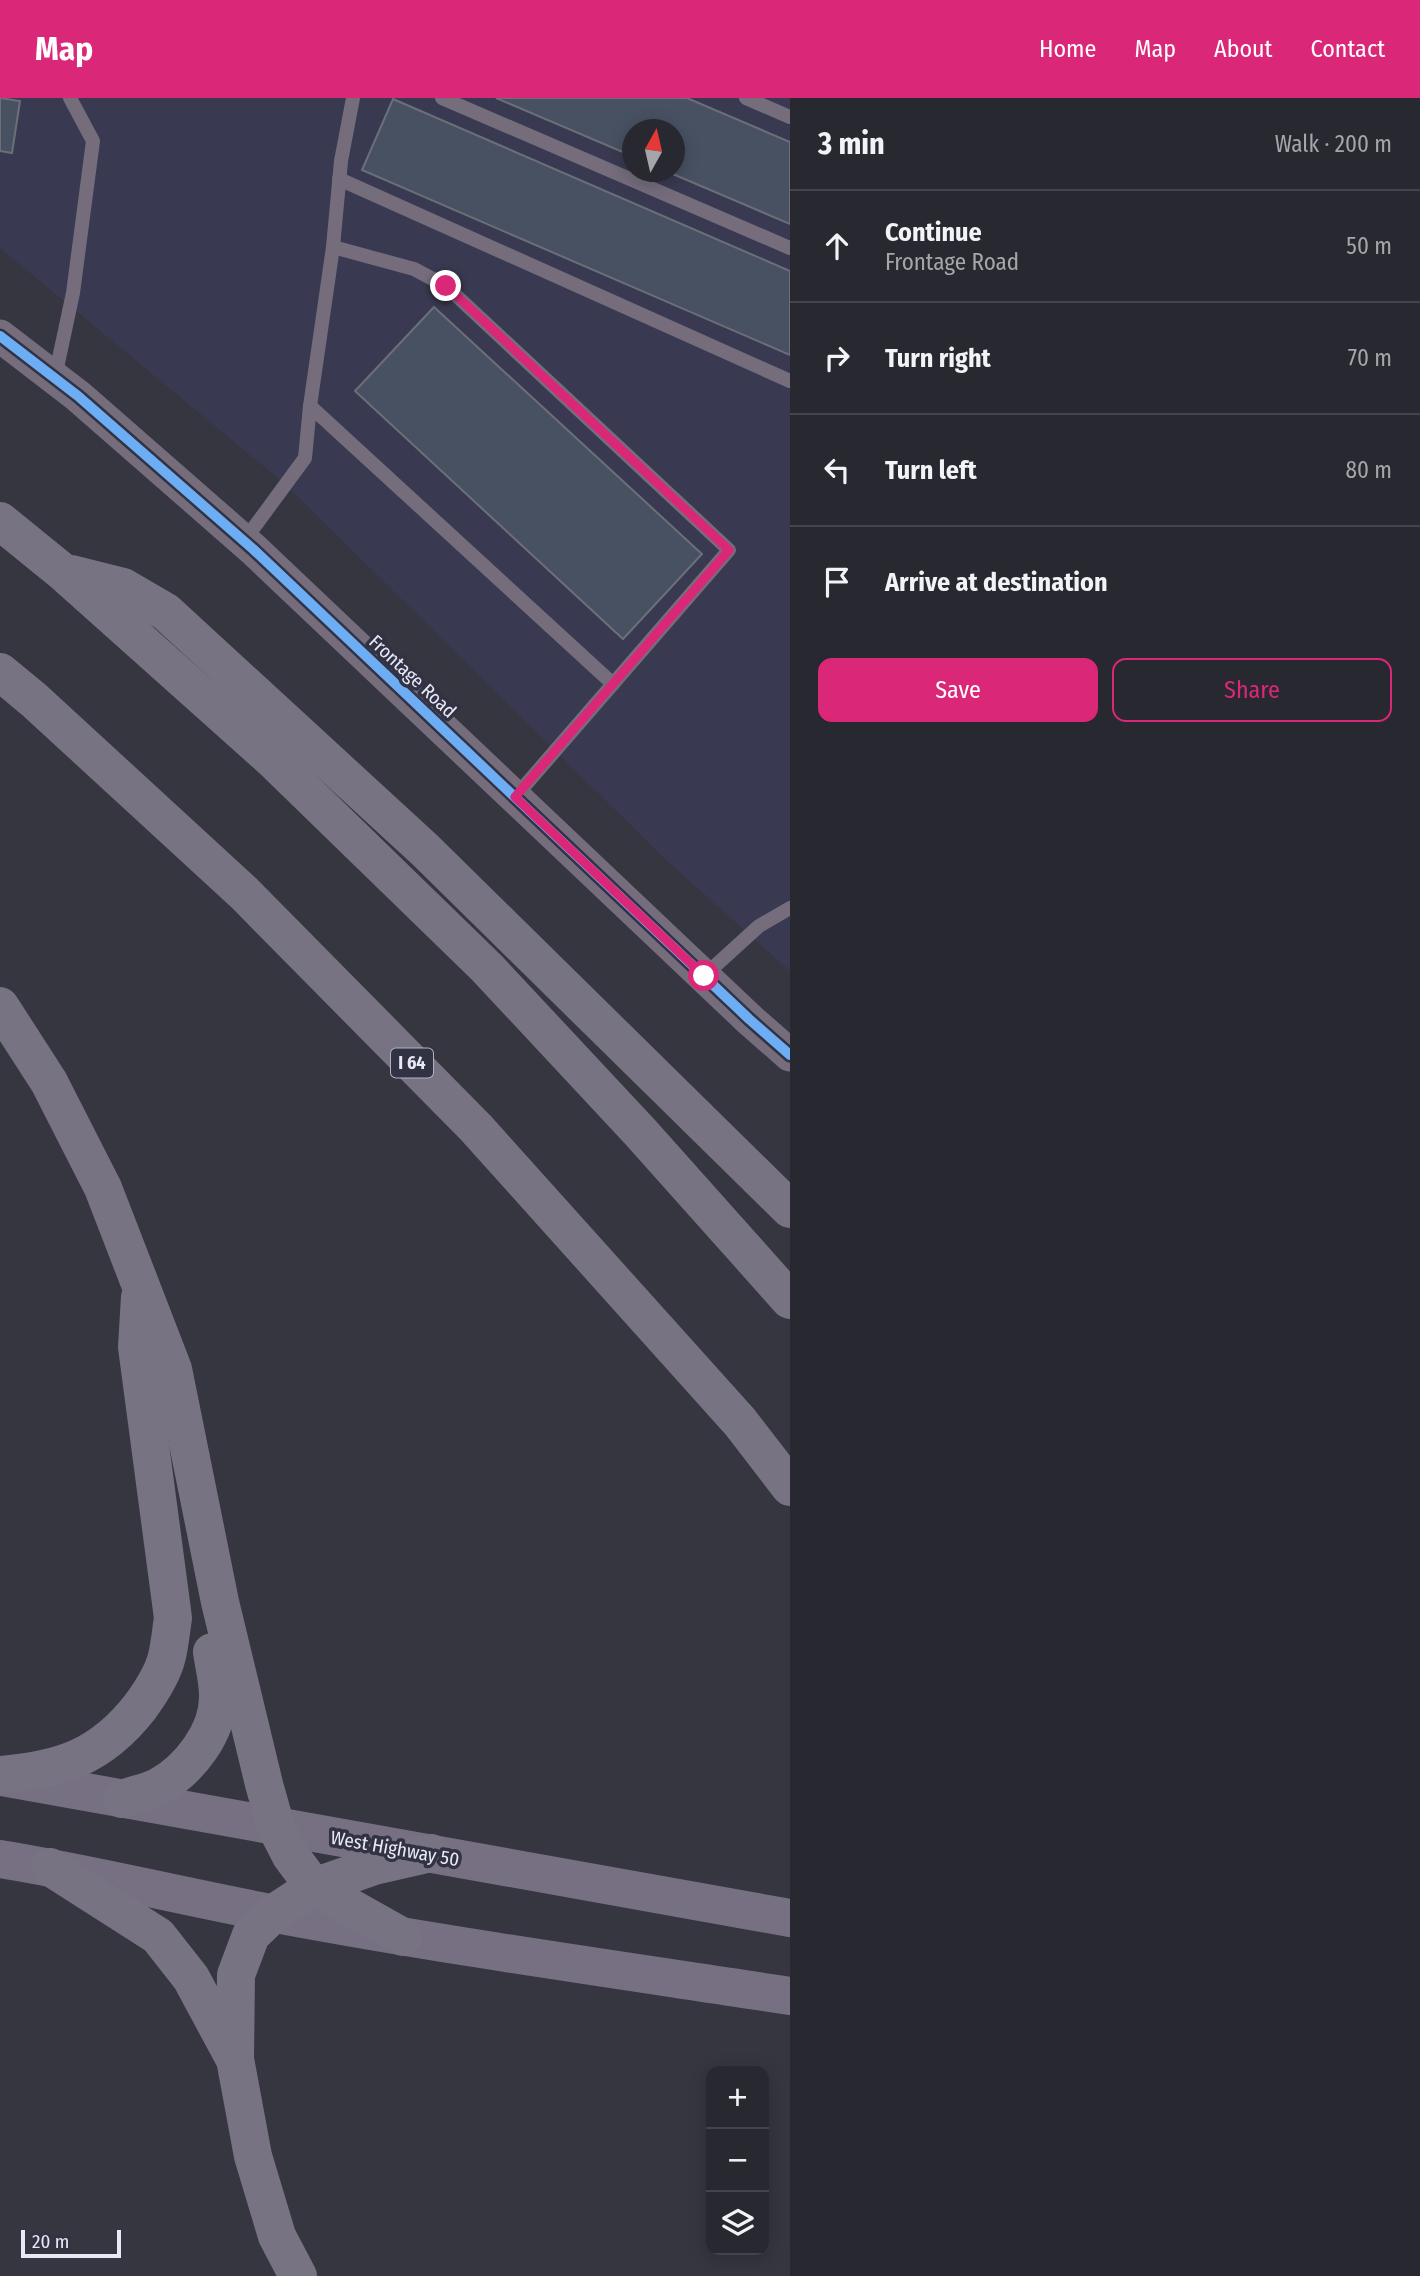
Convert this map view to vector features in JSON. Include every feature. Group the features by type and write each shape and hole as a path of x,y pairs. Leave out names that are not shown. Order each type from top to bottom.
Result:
{"highway":[{"path":"0,521 64,573 271,758 487,968 641,1133 790,1300"},
{"path":"64,573 123,587 166,612 425,849 790,1209"},
{"name":"I 64","path":"0,672 244,893 476,1128 740,1422 790,1487"},
{"path":"0,1006 49,1082 103,1188 173,1369 220,1602 276,1827 291,1856 314,1887 403,1937"},
{"path":"0,1776 37,1772 77,1759 110,1739 152,1692 167,1658 173,1618 136,1347 141,1284"},
{"path":"122,1799 158,1787 179,1771 197,1752 210,1732 218,1697 212,1646 220,1602"},
{"path":"298,2276 277,2236 253,2156 235,2059 236,1975 251,1935 274,1913 314,1887 374,1866 430,1853"},
{"path":"50,1867 158,1936 191,1978 235,2059"}],"main road":[{"name":"West Highway 50","path":"0,1776 790,1918"},
{"path":"0,1802 61,1805 122,1799"},
{"path":"0,1859 403,1937 790,1996"}],"street":[{"name":"Frontage Road","path":"0,336 78,396 244,541 790,1055"}],"lane":[{"path":"55,379 73,293 93,141 69,98"},
{"path":"244,541 304,458 333,247 339,180 353,98"},
{"path":"442,98 790,247"},
{"path":"746,98 790,117"},
{"path":"339,180 790,381"},
{"path":"333,247 414,269 446,286 729,550 515,797"},
{"path":"310,406 613,684"},
{"path":"704,976 759,926 790,908"}],"shaded area":[{"path":"0,98 790,98 790,971 665,859 285,484 0,248"}],"building":[{"path":"0,98 20,101 12,153 0,151"},
{"path":"496,98 687,98 790,142 790,224 685,179 685,119 622,119 622,152"},
{"path":"393,99 790,271 790,355 362,170"},
{"path":"434,307 702,554 623,639 355,391"}],"cycle path":[{"path":"0,336 78,396 253,549 790,1055"}],"route":[{"path":"446,286 729,550 515,797 704,976"}]}
